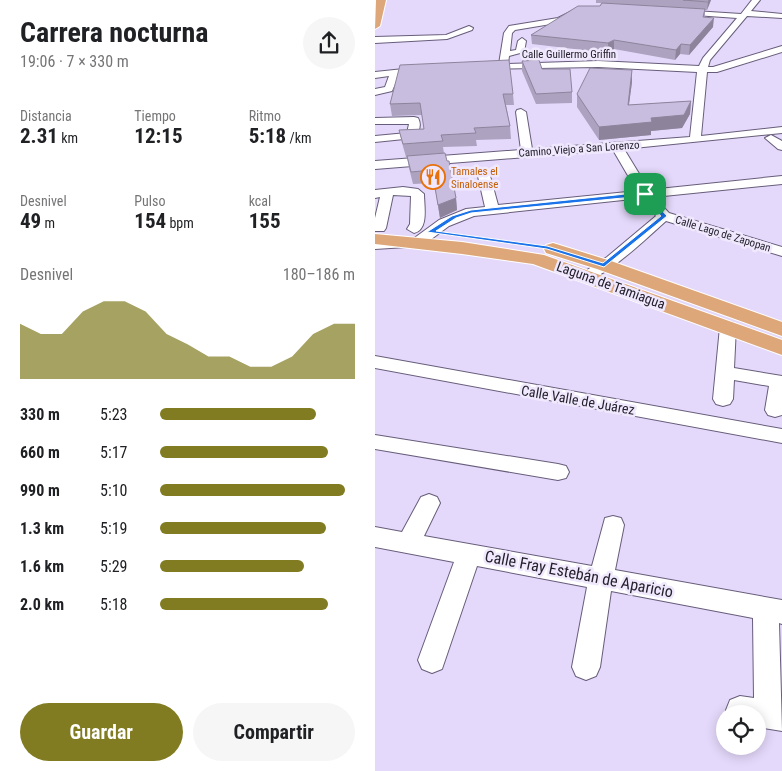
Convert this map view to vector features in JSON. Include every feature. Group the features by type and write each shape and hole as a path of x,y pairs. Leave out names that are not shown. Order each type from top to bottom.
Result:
{"main road":[{"path":"376,21 381,0"},
{"name":"Laguna de Tamiagua","path":"376,235 420,235 547,248 604,265 782,329"},
{"name":"Laguna de Tamiagua","path":"420,235 537,259 729,327 782,348"}],"street":[{"path":"748,0 733,10 717,9 673,15 782,16"},
{"path":"695,140 699,114 700,78 706,60 757,0"},
{"path":"766,6 766,8 774,10 770,15"},
{"path":"717,9 741,17"},
{"path":"503,66 508,33 512,28 560,20 572,13 581,11"},
{"path":"375,40 447,37 469,28"},
{"path":"375,48 393,45 399,39"},
{"path":"505,54 520,52 522,41"},
{"name":"Calle Guillermo Griffin","path":"473,68 603,65 721,68 782,49"},
{"path":"627,56 679,62 683,64 683,68"},
{"path":"375,75 432,69"},
{"path":"375,92 389,89 395,72"},
{"path":"521,112 527,152"},
{"path":"375,121 411,119 415,121 410,136 375,139"},
{"path":"375,130 414,128"},
{"name":"Camino Viejo a San Lorenzo","path":"375,165 695,140 782,130"},
{"path":"771,138 782,147"},
{"path":"586,277 604,265 664,216 645,194 616,146"},
{"path":"483,172 492,209"},
{"path":"376,235 385,206 381,193 409,191 419,194 417,224 420,235 463,213 782,180"},
{"name":"Calle Lago de Zapopan","path":"664,216 782,252"},
{"path":"723,399 729,327"},
{"name":"Calle Valle de Juárez","path":"375,362 782,436"},
{"path":"725,372 781,382 775,410"},
{"path":"375,442 558,472"},
{"path":"409,542 429,503"},
{"path":"586,667 601,578 613,525"},
{"name":"Calle Fray Estebán de Aparicio","path":"375,537 774,611"},
{"path":"432,660 469,554"},
{"path":"774,611 775,716"}],"building":[{"path":"683,0 709,0 708,2"},
{"path":"602,3 705,9 703,17 714,18 690,45 681,44 676,50 614,40 608,43 531,35 578,6 600,6"},
{"path":"509,60 513,94 503,94 510,126 474,128 476,133 441,135 443,141 403,144 399,130 424,129 420,103 390,104 400,65"},
{"path":"539,60 542,69 570,69 572,92 536,94 522,61"},
{"path":"590,68 632,70 628,105 691,101 684,115 651,118 652,122 599,127 577,94"},
{"path":"445,153 447,161 449,161 456,198 438,205 432,170 411,172 407,156"}],"place":[{"name":"Tamales el Sinaloense","path":"433,177"}],"route":[{"path":"645,194 664,216 604,265 547,248 510,241 431,232 463,213 645,194"}]}
